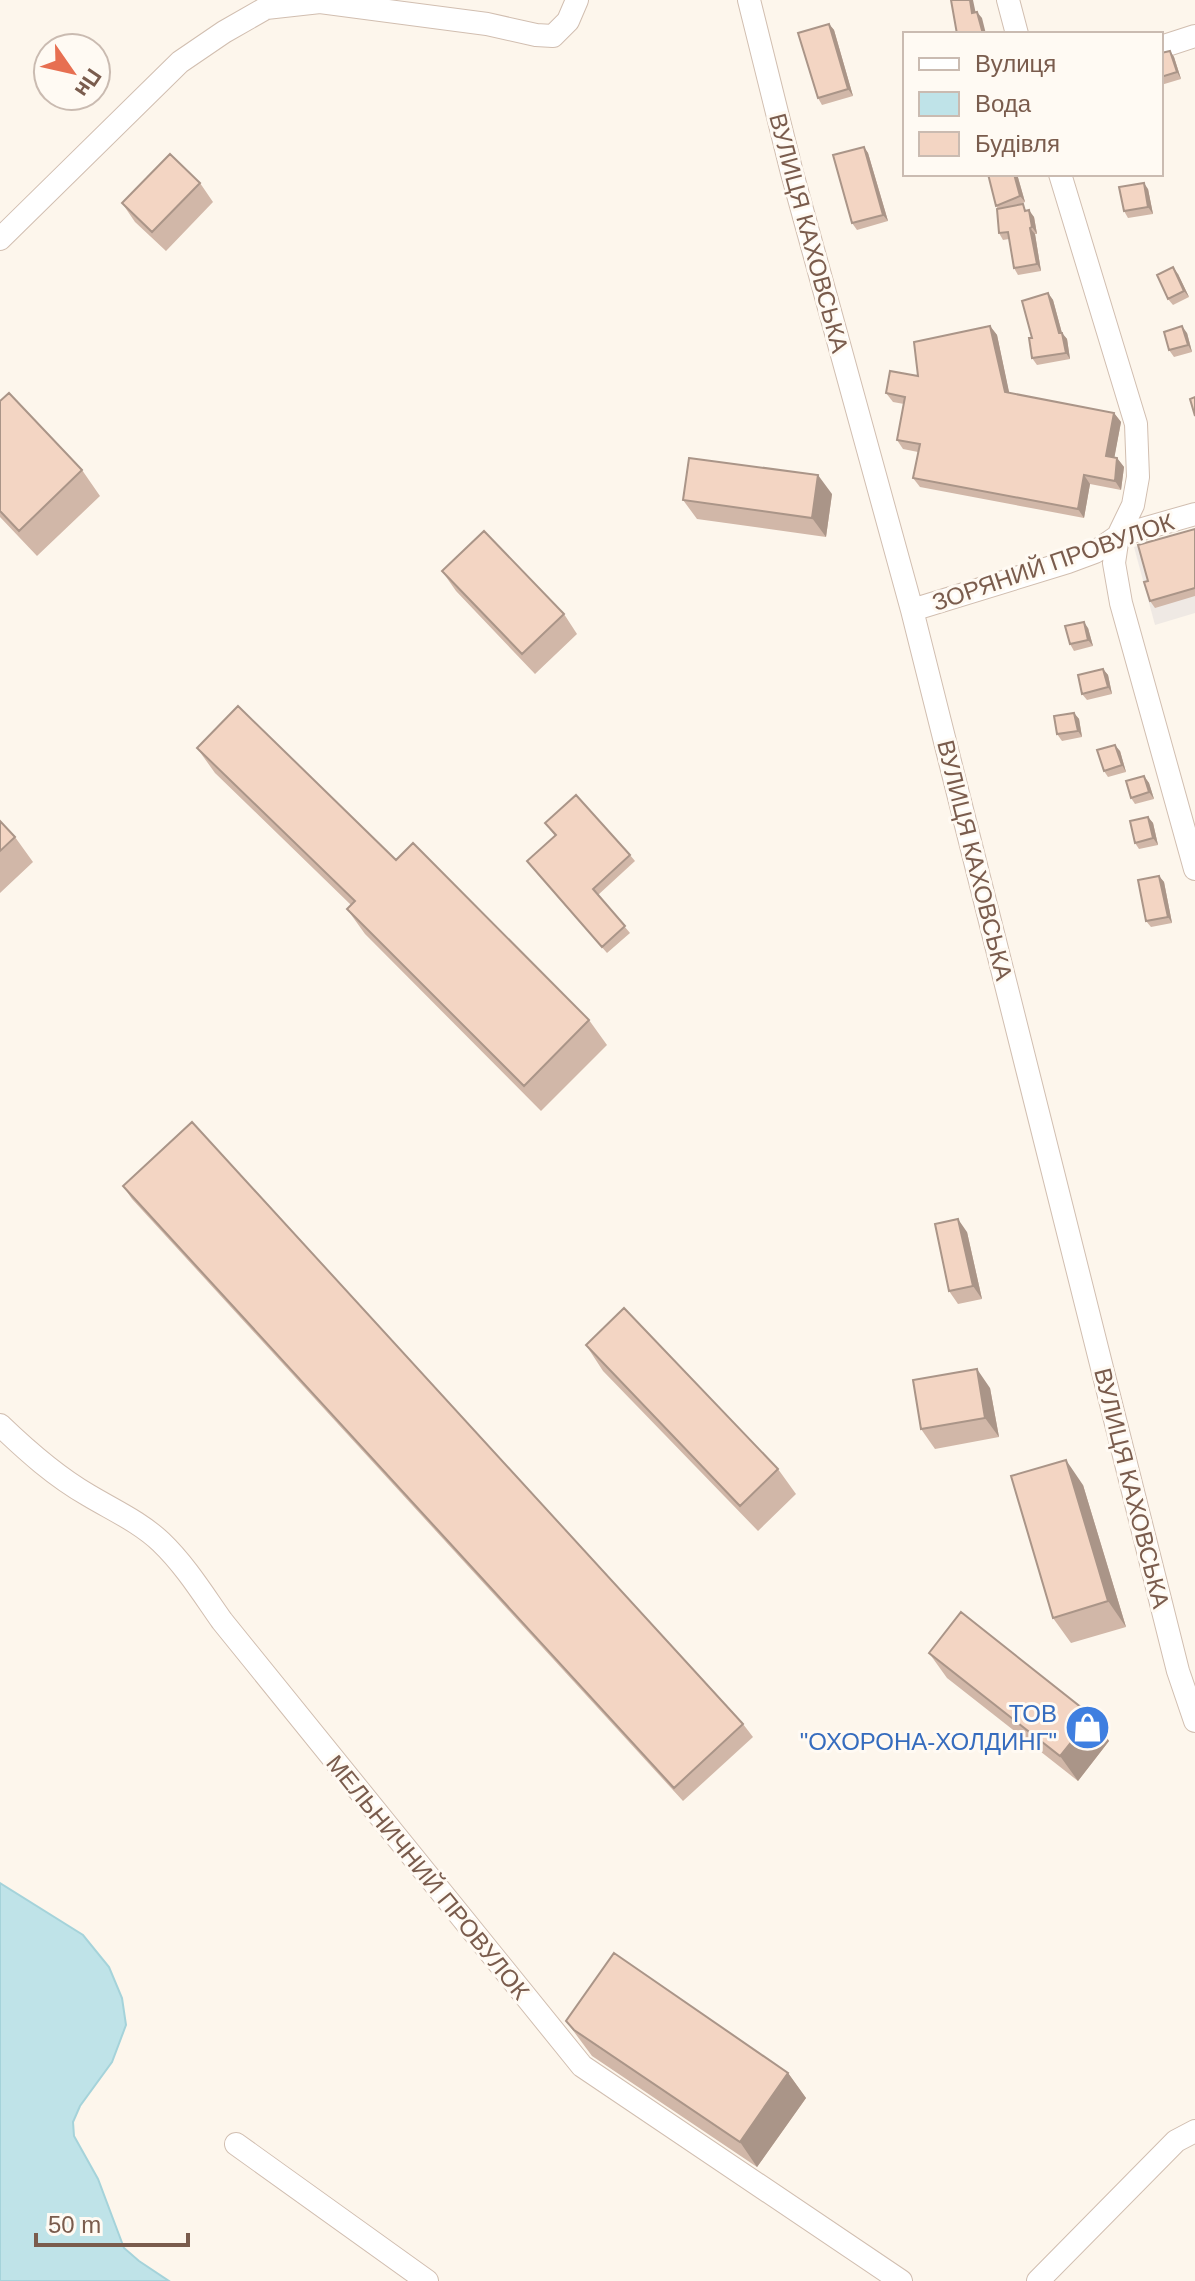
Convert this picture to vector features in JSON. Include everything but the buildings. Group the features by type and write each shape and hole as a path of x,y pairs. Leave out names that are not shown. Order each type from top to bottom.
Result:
{"street":[{"path":"0,239 180,62 266,8 320,2 553,36 568,21 577,0"},
{"name":"ВУЛИЦЯ КАХОВСЬКА","path":"749,0 792,173 912,610 1186,1668 1195,1721"},
{"path":"1008,0 1016,32"},
{"path":"1163,46 1195,36"},
{"path":"1061,176 1136,424 1138,477 1133,505 1118,536 1114,563 1121,603 1195,869"},
{"name":"ЗОРЯНИЙ ПРОВУЛОК","path":"912,610 1068,562 1095,552 1118,536 1195,514"},
{"name":"МЕЛЬНИЧНИЙ ПРОВУЛОК","path":"0,1425 69,1483 140,1524 161,1542 582,2066 901,2281"},
{"path":"1038,2281 1176,2141 1195,2131"},
{"path":"236,2144 427,2281"}],"shaded area":[{"path":"1195,529 1195,613 1155,625 1134,547"}],"water":[{"path":"0,1883 83,1935 109,1967 122,1998 126,2025 112,2062 80,2106 73,2122 74,2136 98,2179 124,2248 169,2281 0,2281"}],"place":[{"name":"ТОВ \"ОХОРОНА-ХОЛДИНГ\"","path":"1088,1727"}]}
